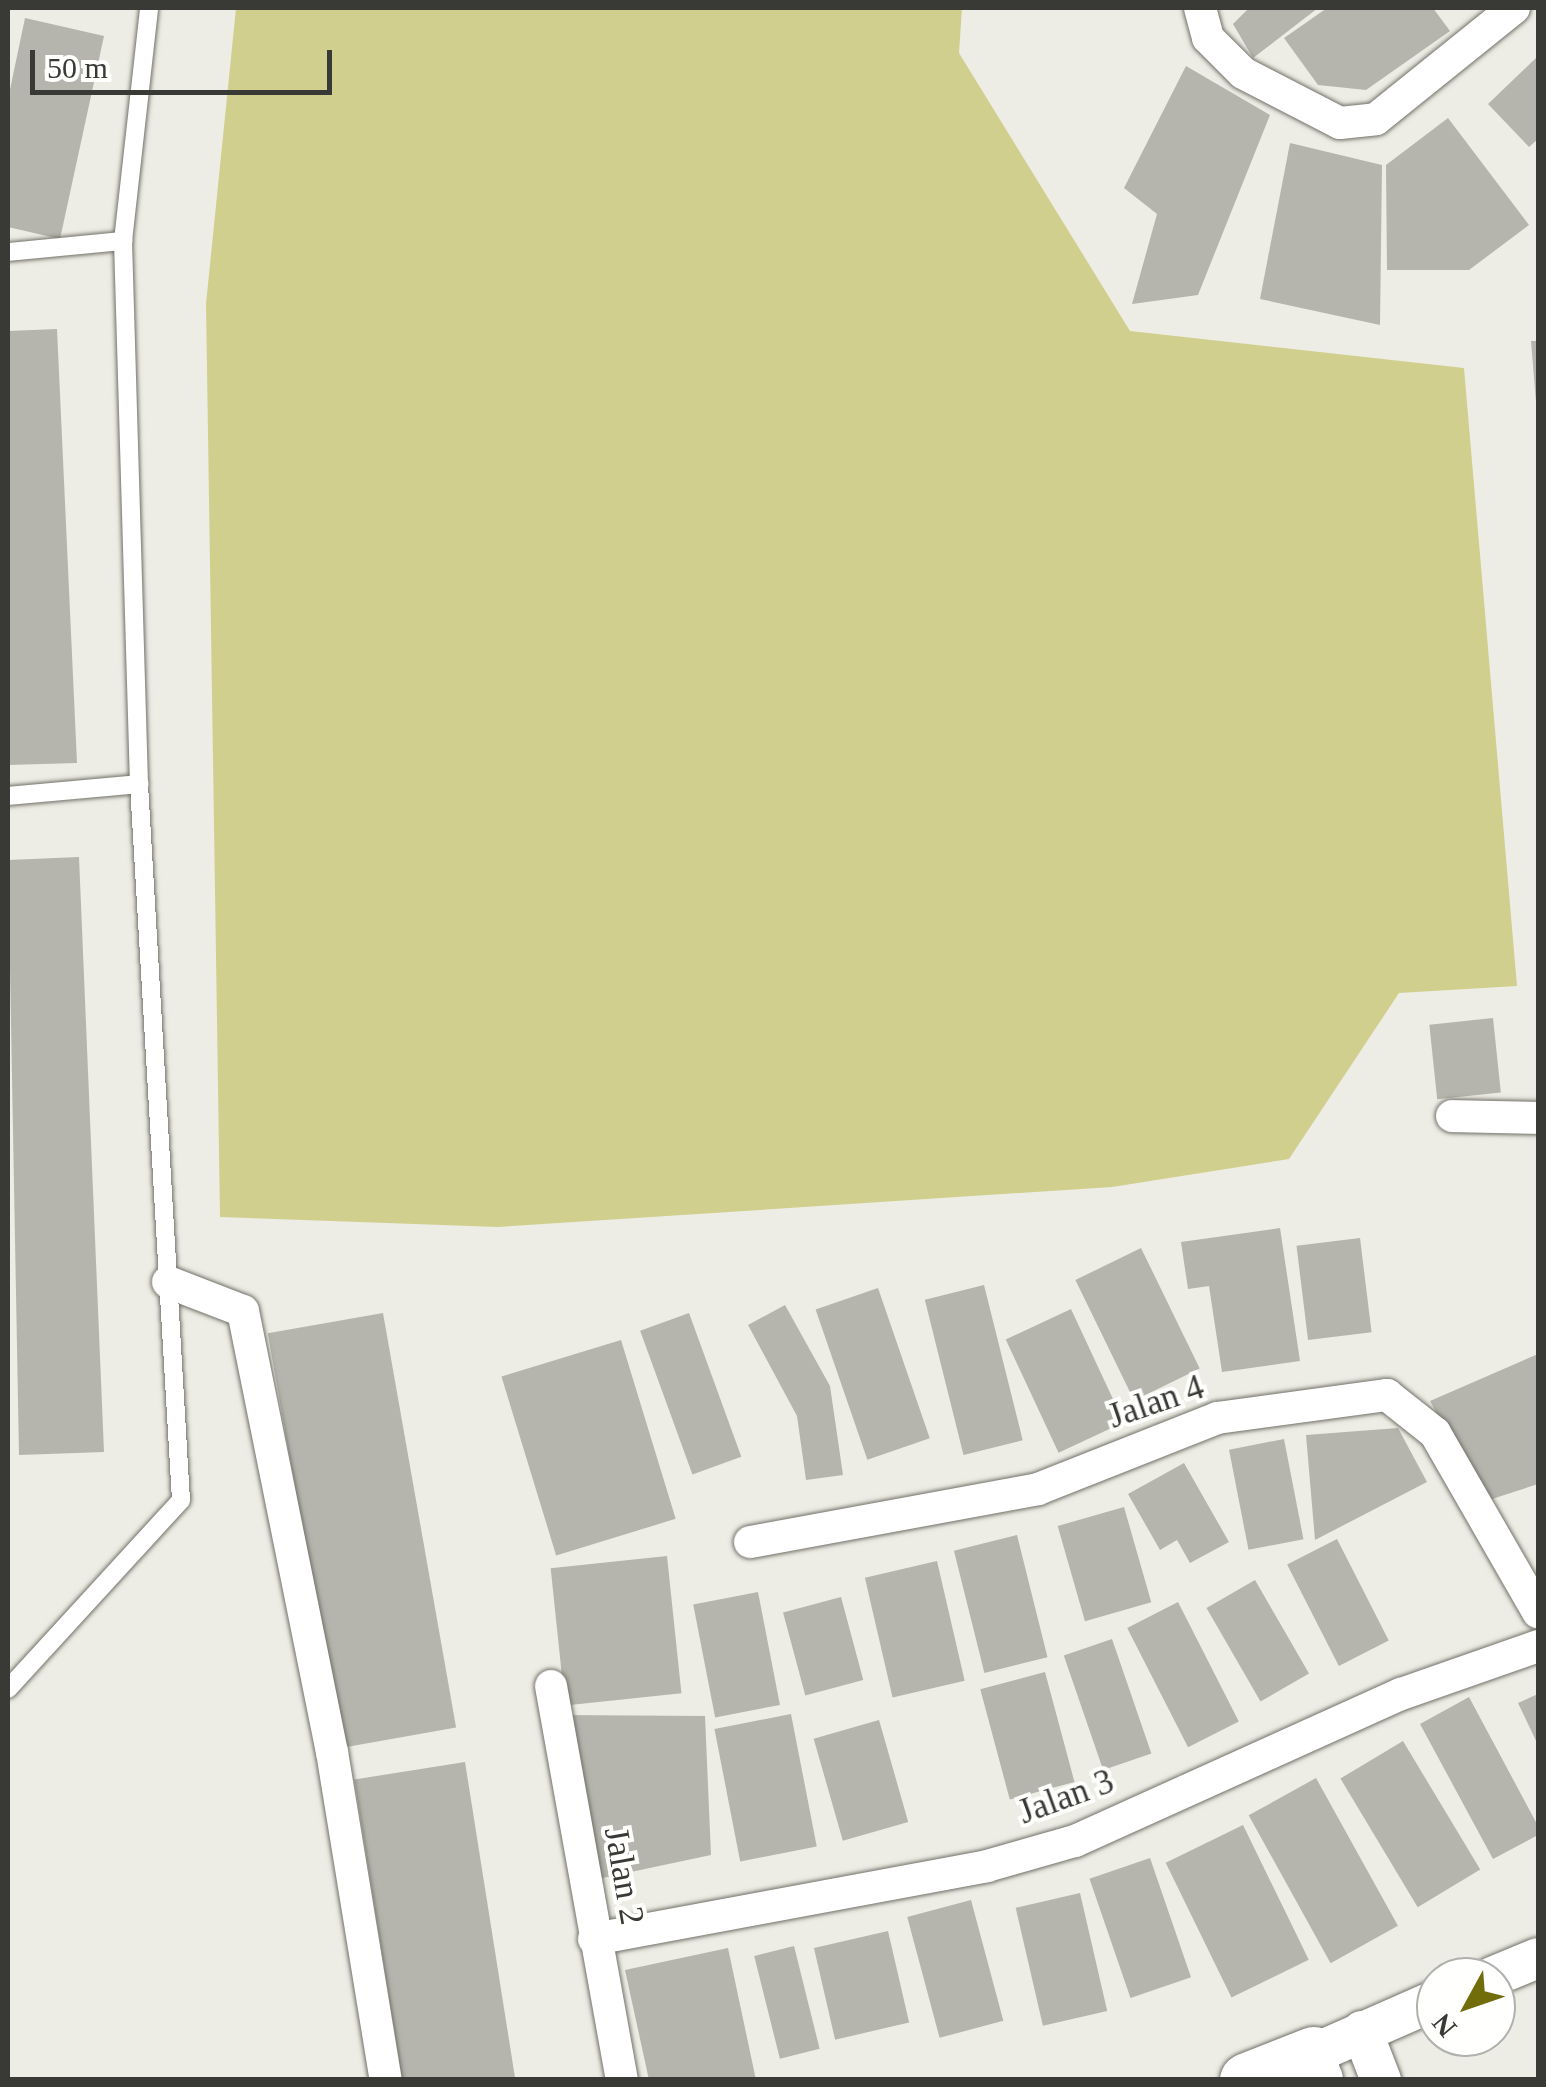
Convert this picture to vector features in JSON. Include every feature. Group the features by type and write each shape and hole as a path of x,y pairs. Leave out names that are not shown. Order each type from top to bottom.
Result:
{"highway":[{"path":"1246,2080 1318,2067"}],"street":[{"path":"1200,8 1208,38 1243,73 1340,123 1376,119 1514,8"},
{"path":"1452,1116 1538,1118"},
{"path":"168,1282 243,1312 332,1752 386,2080"},
{"name":"Jalan 4","path":"750,1542 1038,1489 1217,1418 1387,1395 1435,1433 1538,1612"},
{"name":"Jalan 3","path":"594,1938 987,1866 1074,1841 1400,1694 1538,1646"},
{"name":"Jalan 2","path":"551,1686 622,2080"},
{"path":"1318,2067 1362,2031 1416,2008"},
{"path":"1362,2031 1381,2080"}],"lane":[{"path":"8,1689 181,1500 139,784 123,241 149,8"},
{"path":"8,252 123,241"},
{"path":"8,796 139,784"}],"shaded area":[{"path":"236,8 962,8 959,53 1130,331 1464,368 1517,986 1399,993 1289,1159 1112,1187 498,1227 220,1217 206,304"}],"building":[{"path":"1249,8 1318,8 1253,58 1233,24"},
{"path":"1327,8 1433,8 1450,31 1366,90 1318,85 1284,38"},
{"path":"25,18 104,36 60,239 8,227 8,99"},
{"path":"1538,56 1538,139 1529,147 1488,104"},
{"path":"1186,66 1270,115 1198,295 1132,304 1157,214 1124,188"},
{"path":"1448,118 1529,225 1469,270 1387,270 1386,165"},
{"path":"1290,143 1382,165 1380,325 1260,299"},
{"path":"57,329 77,763 8,765 8,331"},
{"path":"1531,341 1538,341 1538,402 1536,402"},
{"path":"79,857 104,1452 19,1455 8,860"},
{"path":"1493,1018 1501,1093 1437,1099 1429,1025"},
{"path":"1280,1228 1300,1361 1222,1372 1209,1286 1188,1289 1181,1242"},
{"path":"1360,1238 1372,1332 1308,1340 1296,1246"},
{"path":"1141,1248 1200,1368 1134,1400 1075,1280"},
{"path":"984,1285 1023,1440 964,1455 925,1300"},
{"path":"878,1288 930,1438 867,1460 816,1309"},
{"path":"785,1305 830,1386 843,1475 806,1480 797,1416 748,1325"},
{"path":"1071,1309 1124,1422 1059,1453 1006,1339"},
{"path":"383,1313 456,1728 341,1748 268,1333"},
{"path":"689,1313 741,1457 692,1475 640,1331"},
{"path":"621,1340 676,1519 556,1555 501,1377"},
{"path":"1538,1354 1538,1484 1486,1501 1430,1401"},
{"path":"1398,1428 1427,1482 1315,1540 1306,1435"},
{"path":"1284,1439 1303,1539 1248,1550 1229,1450"},
{"path":"1184,1463 1229,1542 1190,1563 1177,1540 1160,1550 1128,1494"},
{"path":"1124,1507 1151,1602 1085,1621 1058,1526"},
{"path":"1017,1535 1047,1657 984,1673 954,1551"},
{"path":"1337,1539 1389,1641 1339,1666 1287,1564"},
{"path":"667,1556 681,1693 565,1705 551,1568"},
{"path":"937,1561 965,1681 893,1697 865,1578"},
{"path":"1255,1580 1309,1674 1261,1702 1207,1608"},
{"path":"758,1592 780,1705 715,1717 693,1605"},
{"path":"841,1597 863,1680 805,1696 783,1613"},
{"path":"1178,1602 1239,1721 1188,1747 1127,1628"},
{"path":"1112,1639 1151,1753 1103,1770 1064,1656"},
{"path":"1045,1672 1075,1782 1010,1799 980,1689"},
{"path":"1538,1694 1538,1745 1518,1703"},
{"path":"1469,1697 1538,1826 1538,1835 1493,1859 1420,1724"},
{"path":"791,1714 817,1847 740,1861 714,1729"},
{"path":"560,1715 705,1716 711,1855 593,1880"},
{"path":"879,1720 908,1822 843,1841 814,1739"},
{"path":"1403,1741 1480,1870 1418,1907 1340,1779"},
{"path":"465,1762 515,2080 402,2080 354,1780"},
{"path":"1316,1778 1398,1926 1331,1963 1249,1815"},
{"path":"1243,1825 1309,1960 1231,1998 1166,1863"},
{"path":"1150,1858 1191,1977 1131,1998 1089,1879"},
{"path":"1080,1893 1107,2011 1043,2026 1016,1908"},
{"path":"971,1900 1003,2021 940,2038 907,1917"},
{"path":"888,1931 909,2023 835,2040 814,1948"},
{"path":"794,1946 820,2049 780,2059 754,1956"},
{"path":"728,1948 756,2080 649,2080 625,1970"}]}
